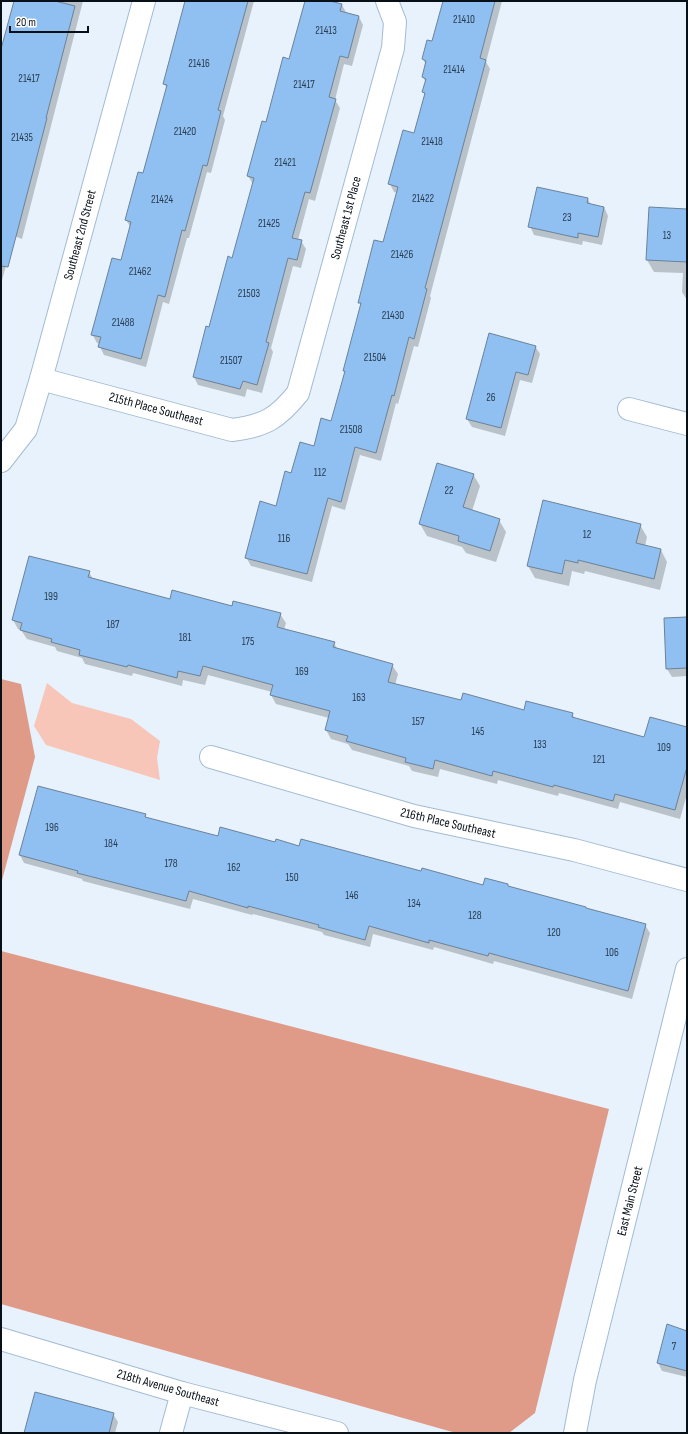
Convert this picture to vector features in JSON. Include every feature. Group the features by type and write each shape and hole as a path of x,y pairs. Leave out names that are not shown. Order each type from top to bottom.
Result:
{"street":[{"name":"Southeast 2nd Street","path":"1,461 26,429 144,1"},
{"name":"Southeast 1st Place","path":"270,420 286,409 298,393 393,48 395,22 388,2"},
{"name":"215th Place Southeast","path":"41,379 232,430 251,428 270,420"},
{"path":"629,409 687,424"},
{"name":"216th Place Southeast","path":"211,757 414,816 574,850 687,880"},
{"name":"East Main Street","path":"575,1433 585,1380 687,969"},
{"name":"218th Avenue Southeast","path":"1,1339 182,1393 337,1433"},
{"path":"171,1433 182,1393"}],"shaded area":[{"path":"1,679 21,684 35,757 1,884"},
{"path":"47,683 72,703 131,719 160,741 157,758 160,780 46,745 34,726"},
{"path":"1,951 609,1109 535,1413 509,1433 456,1433 1,1304"}],"building":[{"path":"14,1 55,1 75,6 8,267 1,266 1,49"},
{"path":"185,1 248,1 218,110 221,111 207,166 203,165 185,231 182,230 165,297 158,295 141,359 98,347 101,337 91,335 112,258 121,260 131,222 125,220 138,172 143,173 167,85 163,84"},
{"path":"305,1 330,1 342,4 340,11 359,16 348,58 340,56 329,97 336,99 310,193 305,192 292,238 302,240 297,260 288,258 266,342 269,343 257,385 243,381 240,389 193,377 206,326 209,327 228,256 232,258 254,178 247,176 262,121 266,122 283,57 289,59"},
{"path":"443,1 495,1 480,58 486,60 425,288 427,289 414,339 409,337 394,396 392,395 376,453 355,447 341,502 328,498 307,574 245,558 260,501 276,506 285,471 291,473 300,442 314,446 321,418 331,421 345,371 343,371 361,303 358,303 374,240 383,242 398,187 388,184 403,130 414,133 425,93 422,92 426,79 422,77 426,61 422,59 427,40 432,41"},
{"path":"537,187 588,198 587,203 604,207 598,237 578,233 578,238 528,227"},
{"path":"649,207 687,209 687,262 646,260"},
{"path":"489,333 536,346 528,375 516,372 501,428 466,419"},
{"path":"437,463 474,474 463,507 500,519 490,551 458,541 459,536 419,524"},
{"path":"543,500 641,524 636,543 661,549 654,579 578,560 578,563 565,560 562,574 527,566"},
{"path":"29,556 90,571 88,577 170,599 172,590 232,606 233,601 281,613 277,627 335,642 333,647 393,664 388,682 461,700 463,693 524,710 526,701 573,713 572,717 644,737 650,717 687,727 687,767 675,810 615,794 613,801 554,785 553,787 493,771 492,776 435,760 433,769 405,762 406,758 346,741 348,736 325,730 330,711 270,695 273,685 203,666 200,676 178,671 177,678 128,665 127,667 79,655 80,650 51,642 52,639 20,630 22,623 12,620"},
{"path":"687,617 687,668 666,669 664,618"},
{"path":"38,786 146,814 145,817 218,836 220,827 275,842 276,839 299,846 301,839 421,871 422,868 483,885 485,878 508,884 508,886 646,924 628,991 489,953 488,956 429,940 429,943 369,926 365,940 318,927 319,925 248,906 248,908 189,891 186,901 77,873 78,871 19,855"},
{"path":"667,1324 687,1331 687,1371 657,1363"},
{"path":"35,1392 114,1413 109,1433 24,1433"}]}
